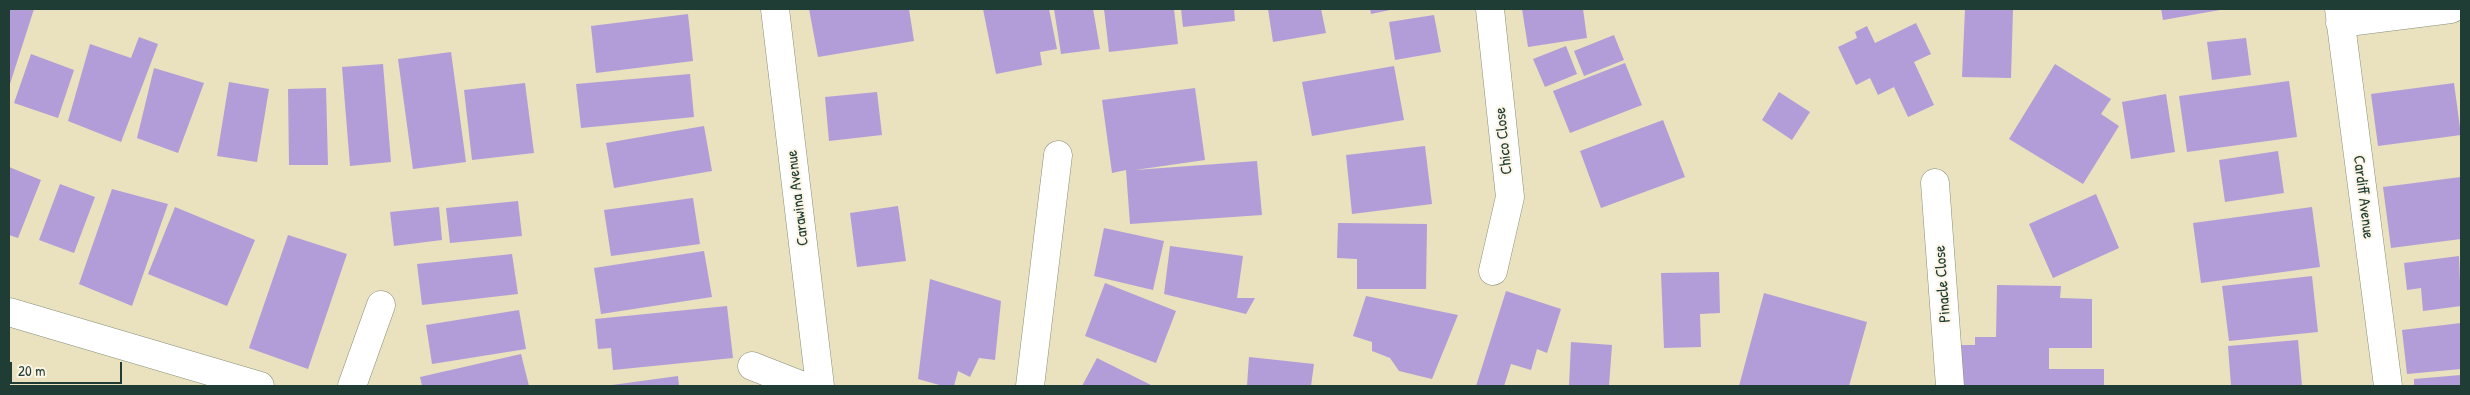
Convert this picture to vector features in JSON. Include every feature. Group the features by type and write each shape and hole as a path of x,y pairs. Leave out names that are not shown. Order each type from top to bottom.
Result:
{"street":[{"name":"Carawina Avenue","path":"775,9 820,386"},
{"name":"Chico Close","path":"1490,9 1510,197 1493,271"},
{"path":"2340,16 2451,9"},
{"name":"Cardiff Avenue","path":"2340,16 2388,386"},
{"path":"1030,386 1058,155"},
{"name":"Pinacle Close","path":"1935,183 1950,386"},
{"path":"352,386 381,305"},
{"path":"9,312 260,386"},
{"path":"752,366 803,386"}],"building":[{"path":"9,9 34,9 9,87"},
{"path":"809,9 909,9 914,41 818,57"},
{"path":"983,9 1049,9 1057,49 1040,52 1042,65 996,74"},
{"path":"1054,9 1093,9 1100,49 1061,54"},
{"path":"1104,9 1174,9 1178,44 1109,52"},
{"path":"1181,9 1234,9 1235,21 1183,27"},
{"path":"1268,9 1321,9 1326,33 1273,42"},
{"path":"1370,9 1390,9 1390,10 1371,14"},
{"path":"1522,9 1583,9 1587,38 1528,47"},
{"path":"1965,9 2013,9 2011,78 1962,77"},
{"path":"2161,9 2220,9 2220,10 2163,20"},
{"path":"688,14 693,61 596,73 591,26"},
{"path":"1434,15 1441,52 1395,60 1389,22"},
{"path":"1916,23 1931,54 1914,62 1934,105 1908,117 1894,87 1878,95 1870,78 1856,85 1838,47 1857,38 1855,32 1867,26 1875,43"},
{"path":"1614,35 1624,60 1584,76 1574,51"},
{"path":"139,37 158,44 121,142 68,121 90,44 131,58"},
{"path":"2246,38 2251,75 2212,80 2207,42"},
{"path":"1566,46 1577,74 1545,87 1533,59"},
{"path":"451,52 466,162 413,169 398,59"},
{"path":"31,54 74,70 58,118 14,103"},
{"path":"1625,63 1642,105 1570,133 1553,91"},
{"path":"383,64 391,162 350,166 342,67"},
{"path":"2055,64 2111,99 2101,114 2119,126 2083,184 2009,139"},
{"path":"1394,66 1404,120 1312,136 1302,82"},
{"path":"154,68 204,83 178,153 137,138"},
{"path":"690,74 694,117 581,128 576,84"},
{"path":"2289,81 2297,137 2187,152 2179,96"},
{"path":"229,82 269,89 257,162 217,156"},
{"path":"525,83 534,153 472,160 464,90"},
{"path":"2454,83 2461,135 2378,146 2371,94"},
{"path":"326,88 328,165 289,165 288,89"},
{"path":"1195,88 1205,160 1135,170 1257,161 1262,215 1130,224 1126,170 1112,173 1102,100"},
{"path":"877,92 882,135 829,141 825,97"},
{"path":"1779,92 1810,112 1792,140 1762,120"},
{"path":"2166,94 2175,152 2131,159 2122,102"},
{"path":"1663,120 1685,177 1601,208 1580,151"},
{"path":"704,126 712,171 614,188 606,143"},
{"path":"1425,146 1432,204 1352,214 1346,155"},
{"path":"2278,151 2284,193 2225,202 2219,160"},
{"path":"9,167 41,180 18,238 9,235"},
{"path":"2461,177 2461,239 2391,248 2383,187"},
{"path":"60,184 95,197 74,253 39,240"},
{"path":"112,189 168,204 132,306 79,284"},
{"path":"2096,194 2119,248 2053,278 2029,224"},
{"path":"693,198 700,244 611,256 604,210"},
{"path":"518,201 522,236 450,243 446,208"},
{"path":"898,206 906,261 857,267 850,213"},
{"path":"175,207 255,240 227,306 148,274"},
{"path":"439,207 442,240 394,246 390,212"},
{"path":"2312,207 2320,267 2201,283 2193,223"},
{"path":"1338,223 1427,224 1426,289 1357,289 1357,259 1337,258"},
{"path":"1104,228 1164,241 1153,290 1094,276"},
{"path":"288,235 347,254 308,369 249,348"},
{"path":"1170,246 1243,256 1237,298 1255,298 1246,314 1164,294"},
{"path":"704,251 712,297 601,314 594,268"},
{"path":"512,254 518,294 422,305 417,264"},
{"path":"2459,256 2461,306 2423,311 2421,288 2407,290 2404,263"},
{"path":"1719,272 1720,313 1700,314 1701,347 1664,348 1661,273"},
{"path":"2312,276 2318,332 2229,341 2222,286"},
{"path":"930,279 1001,301 995,360 979,358 970,377 958,371 954,386 943,386 918,379"},
{"path":"1105,283 1176,311 1156,363 1085,336"},
{"path":"1997,285 2061,286 2060,298 2092,299 2092,348 2049,348 2049,369 2104,369 2104,386 1958,386 1958,345 1975,345 1975,337 1996,337"},
{"path":"1506,291 1561,309 1547,353 1537,349 1531,370 1511,364 1504,386 1476,386"},
{"path":"1764,293 1867,322 1849,386 1739,386"},
{"path":"1366,296 1458,315 1432,379 1399,371 1390,358 1372,351 1372,342 1353,336"},
{"path":"727,306 733,358 613,370 611,348 598,349 595,319"},
{"path":"519,310 526,349 432,364 426,325"},
{"path":"2461,323 2461,369 2407,374 2402,330"},
{"path":"2298,340 2302,386 2231,386 2228,346"},
{"path":"1571,342 1612,345 1609,386 1569,386"},
{"path":"521,354 529,386 422,386 420,377"},
{"path":"1249,357 1314,364 1311,386 1247,386"},
{"path":"1097,358 1153,386 1082,386"},
{"path":"2461,375 2461,386 2414,386 2414,379"},
{"path":"678,376 679,386 612,386 612,385"}]}
